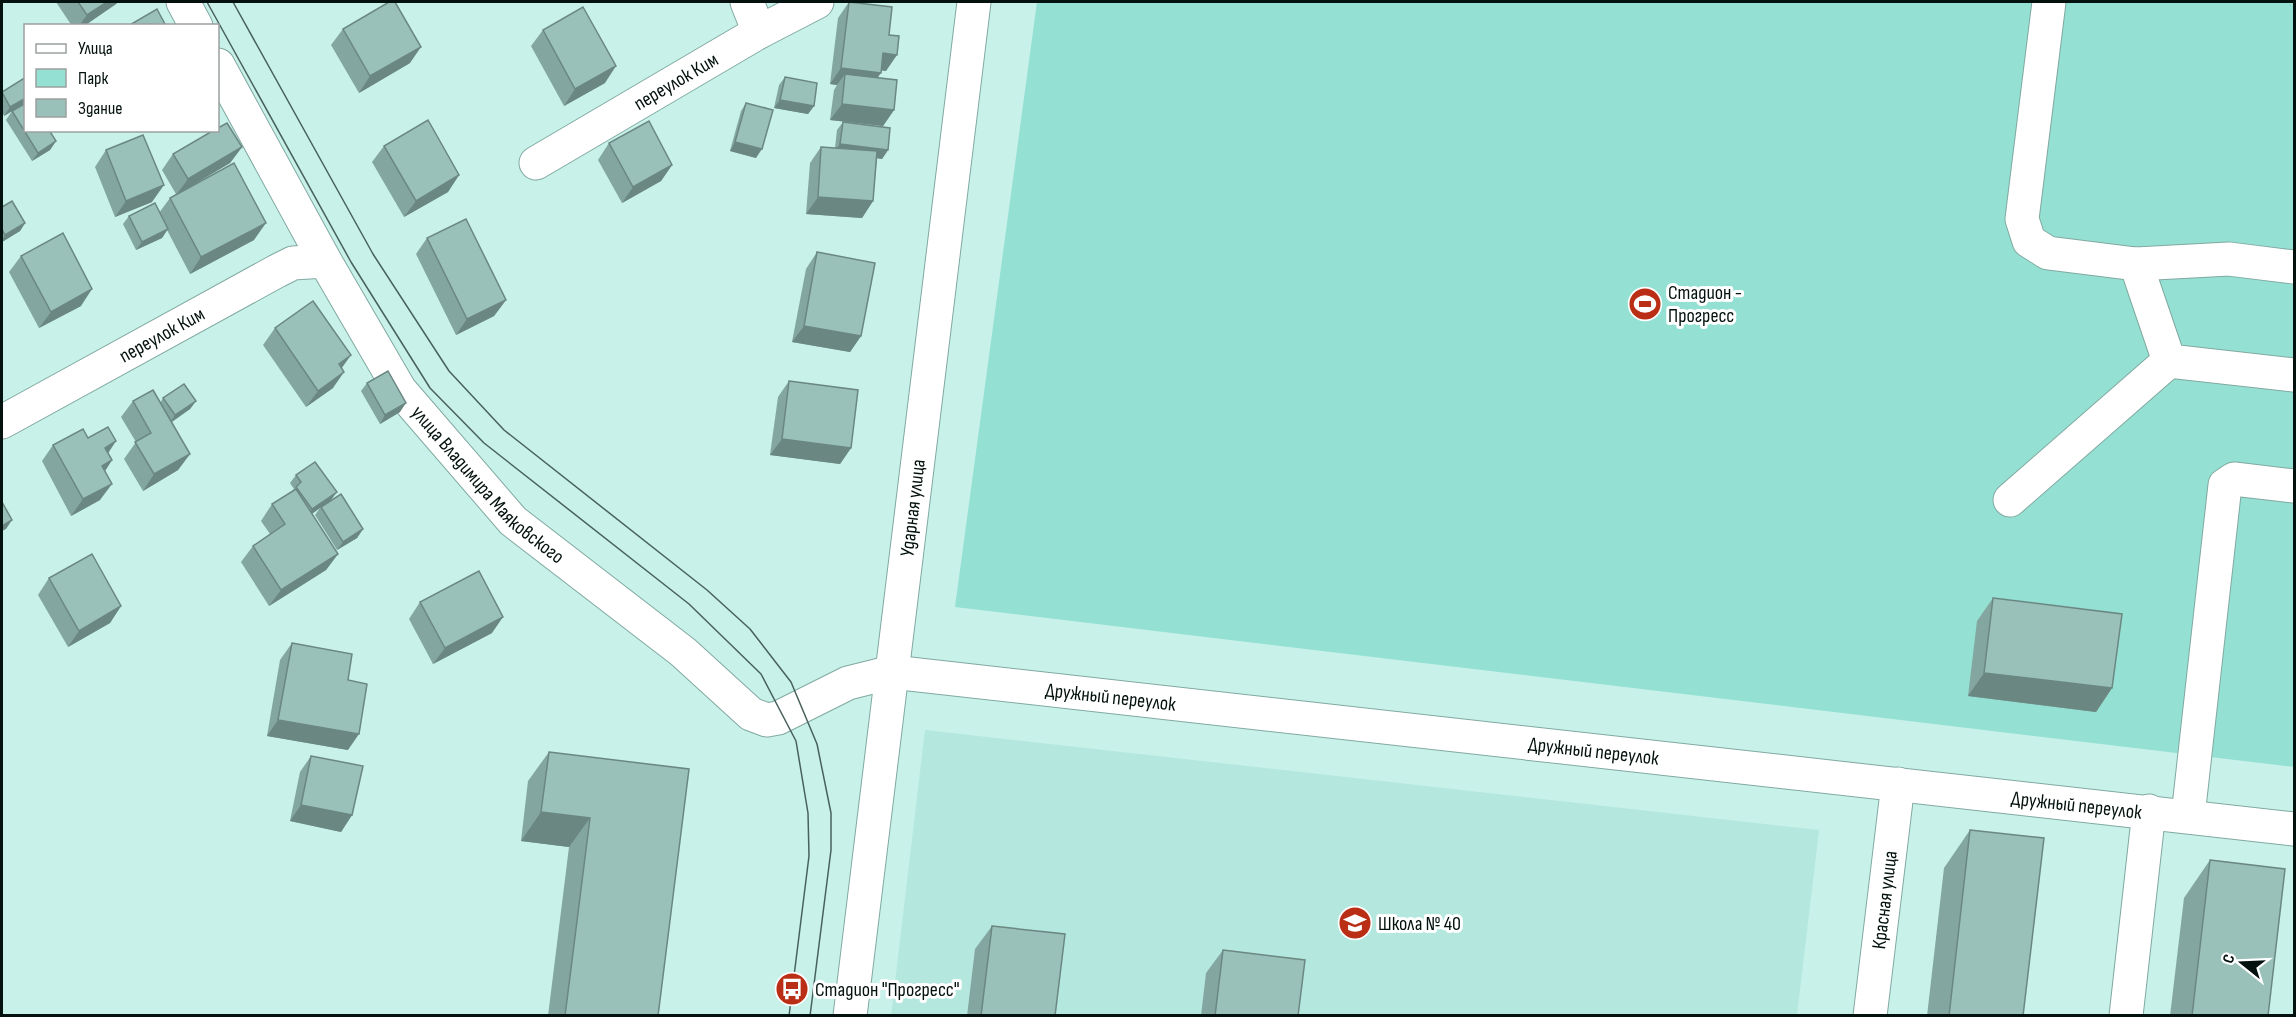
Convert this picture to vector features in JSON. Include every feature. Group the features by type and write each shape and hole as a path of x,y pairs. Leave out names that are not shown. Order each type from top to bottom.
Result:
{"street":[{"path":"183,2 195,24"},
{"path":"747,2 759,32"},
{"name":"переулок Ким","path":"536,163 759,32 816,2"},
{"name":"Ударная улица","path":"850,1016 974,2"},
{"path":"2049,2 2022,219 2029,241 2048,254 2136,264 2229,259 2295,267"},
{"name":"улица Владимира Маяковского","path":"219,67 325,261 400,390 513,521 683,652 752,714 767,720 778,718 848,683 892,672"},
{"name":"переулок Ким","path":"2,422 277,271 293,264 325,261"},
{"path":"2136,264 2169,361"},
{"path":"2010,500 2169,361 2295,375"},
{"path":"2188,816 2225,485 2234,479 2295,486"},
{"name":"Дружный переулок","path":"892,672 2295,829"},
{"name":"Красная улица","path":"1870,1016 1898,784"},
{"path":"2126,1016 2149,812"}],"shaded area":[{"name":"Школа № 40","path":"925,730 1819,830 1797,1015 891,1016"}],"green space":[{"name":"Стадион - Прогресс","path":"1037,2 2294,2 2294,767 955,607"}],"building":[{"path":"78,2 107,2 87,15"},
{"path":"389,2 395,2 421,47 370,76 343,29"},
{"path":"849,2 892,7 889,35 899,36 897,55 883,53 881,73 841,68"},
{"path":"583,7 616,66 575,89 543,30"},
{"path":"157,9 165,24 131,24"},
{"path":"845,74 897,80 894,110 842,104"},
{"path":"785,77 817,83 814,106 780,100"},
{"path":"24,78 24,99 10,107 2,92"},
{"path":"746,103 773,110 762,149 735,142"},
{"path":"24,104 24,130 12,111"},
{"path":"428,120 459,175 416,201 384,146"},
{"path":"649,121 672,165 633,187 609,143"},
{"path":"843,122 890,128 888,150 840,144"},
{"path":"227,123 242,147 188,179 173,154 211,132 219,132 219,127"},
{"path":"25,132 50,132 56,141 38,153"},
{"path":"143,135 164,185 126,201 106,150"},
{"path":"821,147 877,151 873,201 818,197"},
{"path":"234,163 266,223 201,257 170,198"},
{"path":"12,201 25,223 5,235 2,229 2,207"},
{"path":"155,203 168,229 142,242 129,216"},
{"path":"466,219 506,300 467,319 427,238"},
{"path":"63,233 92,289 51,312 21,256"},
{"path":"817,252 875,263 861,336 804,326"},
{"path":"313,301 351,355 339,364 344,372 318,391 275,328"},
{"path":"388,371 406,403 385,415 367,383"},
{"path":"789,381 858,390 851,448 782,439"},
{"path":"184,384 196,401 175,415 163,398"},
{"path":"153,390 190,454 154,474 135,442 151,433 133,401"},
{"path":"108,427 116,441 105,448 112,460 102,466 112,484 83,499 53,445 83,429 88,438"},
{"path":"315,462 337,492 312,509 296,487 301,482 296,475"},
{"path":"296,489 338,554 281,590 253,546 285,524 272,504"},
{"path":"341,494 363,529 343,542 321,507"},
{"path":"2,502 12,520 2,526"},
{"path":"92,554 121,606 79,631 49,578"},
{"path":"479,571 503,617 445,648 420,602"},
{"path":"1993,598 2122,614 2112,688 1984,673"},
{"path":"292,643 352,654 348,680 367,684 359,734 278,720"},
{"path":"549,752 689,769 658,1016 565,1016 590,818 541,812"},
{"path":"311,756 363,766 352,815 301,805"},
{"path":"1970,830 2044,838 2023,1016 1949,1016"},
{"path":"2210,860 2285,869 2268,1016 2192,1016"},
{"path":"992,926 1065,934 1055,1016 981,1016"},
{"path":"1223,950 1305,960 1298,1016 1215,1016"}],"tram line":[{"path":"207,2 351,262 430,388 484,443 689,604 761,674 796,741 808,813 809,856 789,1016"},
{"path":"233,2 373,254 449,371 504,430 707,590 750,629 791,682 817,744 831,813 831,850 810,1016"}],"place":[{"name":"Стадион - Прогресс","path":"1645,304"},
{"name":"Школа № 40","path":"1355,923"},
{"name":"Стадион \"Прогресс\"","path":"792,989"}]}
